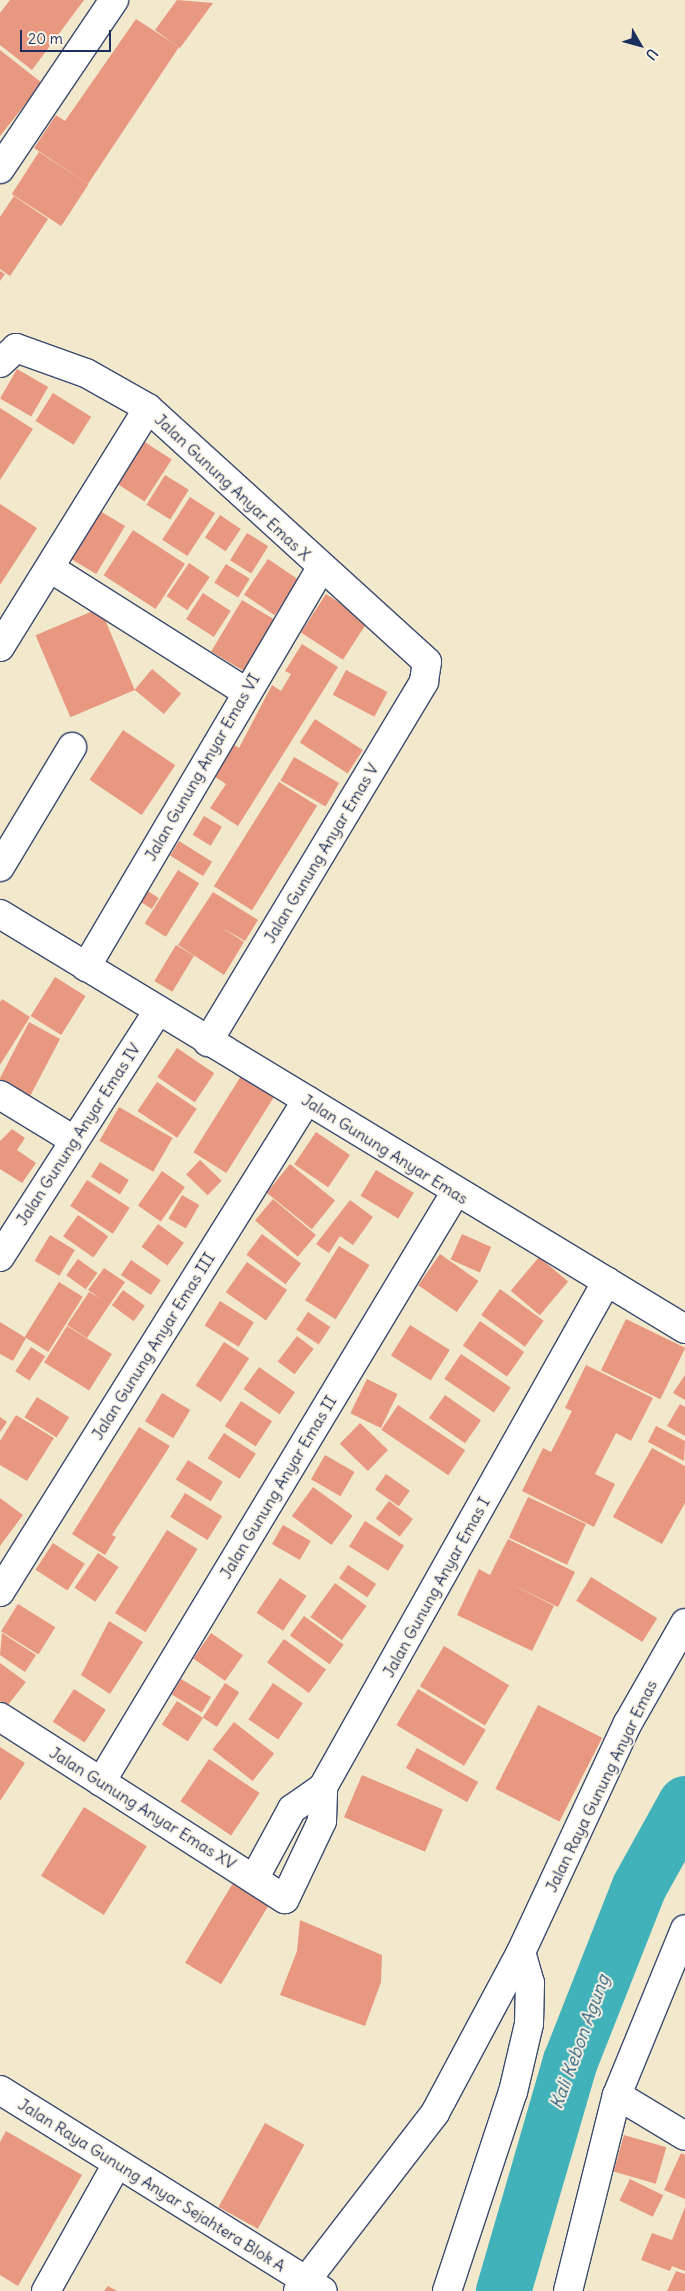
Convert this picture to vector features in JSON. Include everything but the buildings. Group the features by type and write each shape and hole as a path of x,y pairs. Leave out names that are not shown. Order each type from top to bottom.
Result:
{"street":[{"path":"0,170 114,0"},
{"name":"Jalan Gunung Anyar Emas X","path":"8,355 86,373 148,408 320,569 427,662"},
{"path":"0,647 148,408"},
{"path":"50,568 246,692"},
{"name":"Jalan Gunung Anyar Emas VI","path":"86,967 320,569"},
{"name":"Jalan Gunung Anyar Emas V","path":"208,1042 424,682 427,662"},
{"path":"0,867 72,747"},
{"name":"Jalan Gunung Anyar Emas","path":"0,914 208,1042 307,1100 455,1193 607,1281 685,1329"},
{"name":"Jalan Gunung Anyar Emas IV","path":"0,1257 72,1139 158,1011"},
{"path":"0,1095 72,1139"},
{"name":"Jalan Gunung Anyar Emas III","path":"0,1592 307,1100"},
{"name":"Jalan Gunung Anyar Emas II","path":"101,1782 455,1193"},
{"name":"Jalan Gunung Anyar Emas I","path":"285,1899 322,1822 323,1787 607,1281"},
{"name":"Jalan Raya Gunung Anyar Emas","path":"309,2287 435,2113 521,1952 628,1723 685,1623"},
{"name":"Jalan Gunung Anyar Emas XV","path":"0,1717 285,1899"},
{"path":"254,1879 292,1809 323,1787"},
{"path":"568,2291 617,2095 685,1929"},
{"path":"447,2291 510,2101 529,2024 530,1983 521,1952"},
{"name":"Jalan Raya Gunung Anyar Sejahtera Blok A","path":"0,2090 309,2287"},
{"path":"617,2095 685,2136"},
{"path":"46,2291 117,2164"}],"waterway":[{"name":"Kali Kebon Agung","path":"503,2291 570,2061 639,1886 685,1803"}]}
